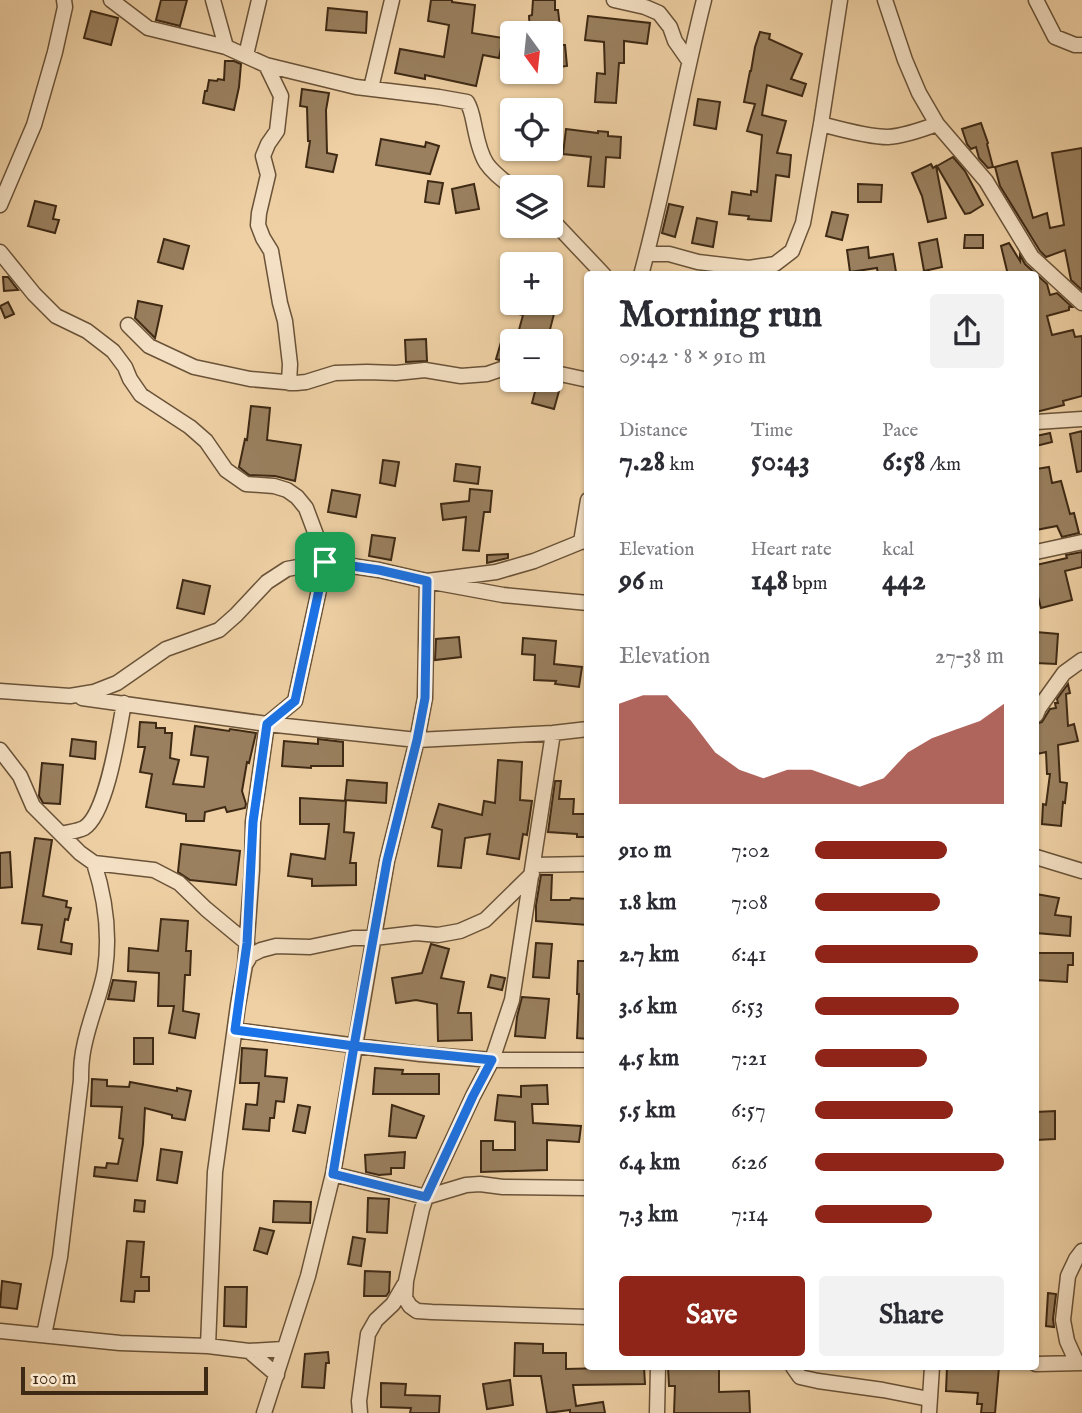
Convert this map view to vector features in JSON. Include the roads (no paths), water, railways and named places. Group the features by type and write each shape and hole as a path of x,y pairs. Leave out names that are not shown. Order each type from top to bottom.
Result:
{"street":[{"path":"0,205 34,125 55,52 65,7 64,0"},
{"path":"111,0 148,28 226,47 266,65 356,87 467,102 480,153 491,171 500,178"},
{"path":"213,0 226,47"},
{"path":"246,55 259,0"},
{"path":"371,88 392,0"},
{"path":"614,0 659,13 689,61"},
{"path":"642,271 704,0"},
{"path":"646,254 669,254 698,262 749,268 775,264 792,251 803,223 840,0"},
{"path":"885,0 905,60 919,93 937,124 986,181 1032,257 1082,303"},
{"path":"1037,0 1055,37 1082,45"},
{"path":"266,65 281,96 277,131 264,156 268,175 257,225 271,251 274,264 285,321 290,364 289,383"},
{"path":"821,124 887,137 916,132 937,124"},
{"path":"563,232 600,271"},
{"path":"0,252 56,316 87,331 113,351 125,367 136,390 206,441 226,470 246,484 274,486 298,497 306,508 325,562 295,701 267,724 253,822 245,965 215,1172 208,1346"},
{"path":"128,325 149,346 194,367 250,379 289,383 306,382 335,373 425,370 461,376 487,374 500,370"},
{"path":"563,375 584,379"},
{"path":"1039,422 1082,419"},
{"path":"427,581 496,572 534,561 584,540"},
{"path":"1039,551 1082,542"},
{"path":"70,696 94,692 117,683 166,649 219,629 267,583 287,569 325,562 503,595 584,603"},
{"path":"264,1413 309,1276 333,1174 387,861 425,698 427,581"},
{"path":"1039,708 1064,673 1082,660"},
{"path":"0,691 70,696 267,724 417,740 553,733 584,729"},
{"path":"295,701 309,728"},
{"path":"62,834 84,828 98,810 109,776 124,703"},
{"path":"553,733 512,1000 492,1060 426,1197 406,1281 405,1298 417,1311 584,1317"},
{"path":"0,750 20,776 33,806 80,853 94,863 154,870 179,883 247,943"},
{"path":"1039,858 1082,871"},
{"path":"44,1335 60,1257 82,1057 107,955 101,887 94,863"},
{"path":"245,965 251,955 276,946 310,947 353,938 416,933 438,935 460,931 485,920 533,869 584,864"},
{"path":"235,1030 492,1060 584,1060"},
{"path":"333,1174 426,1197 466,1185 480,1184 503,1187 584,1188"},
{"path":"1039,1364 1080,1363 1067,1341 1063,1320 1068,1276 1082,1251"},
{"path":"360,1413 359,1401 368,1334 376,1320 393,1304 406,1281"},
{"path":"0,1331 120,1343 208,1346 249,1351 284,1349"},
{"path":"249,1351 277,1375"},
{"path":"657,1413 658,1370"},
{"path":"795,1370 800,1377 883,1390 929,1406 932,1370"}]}
